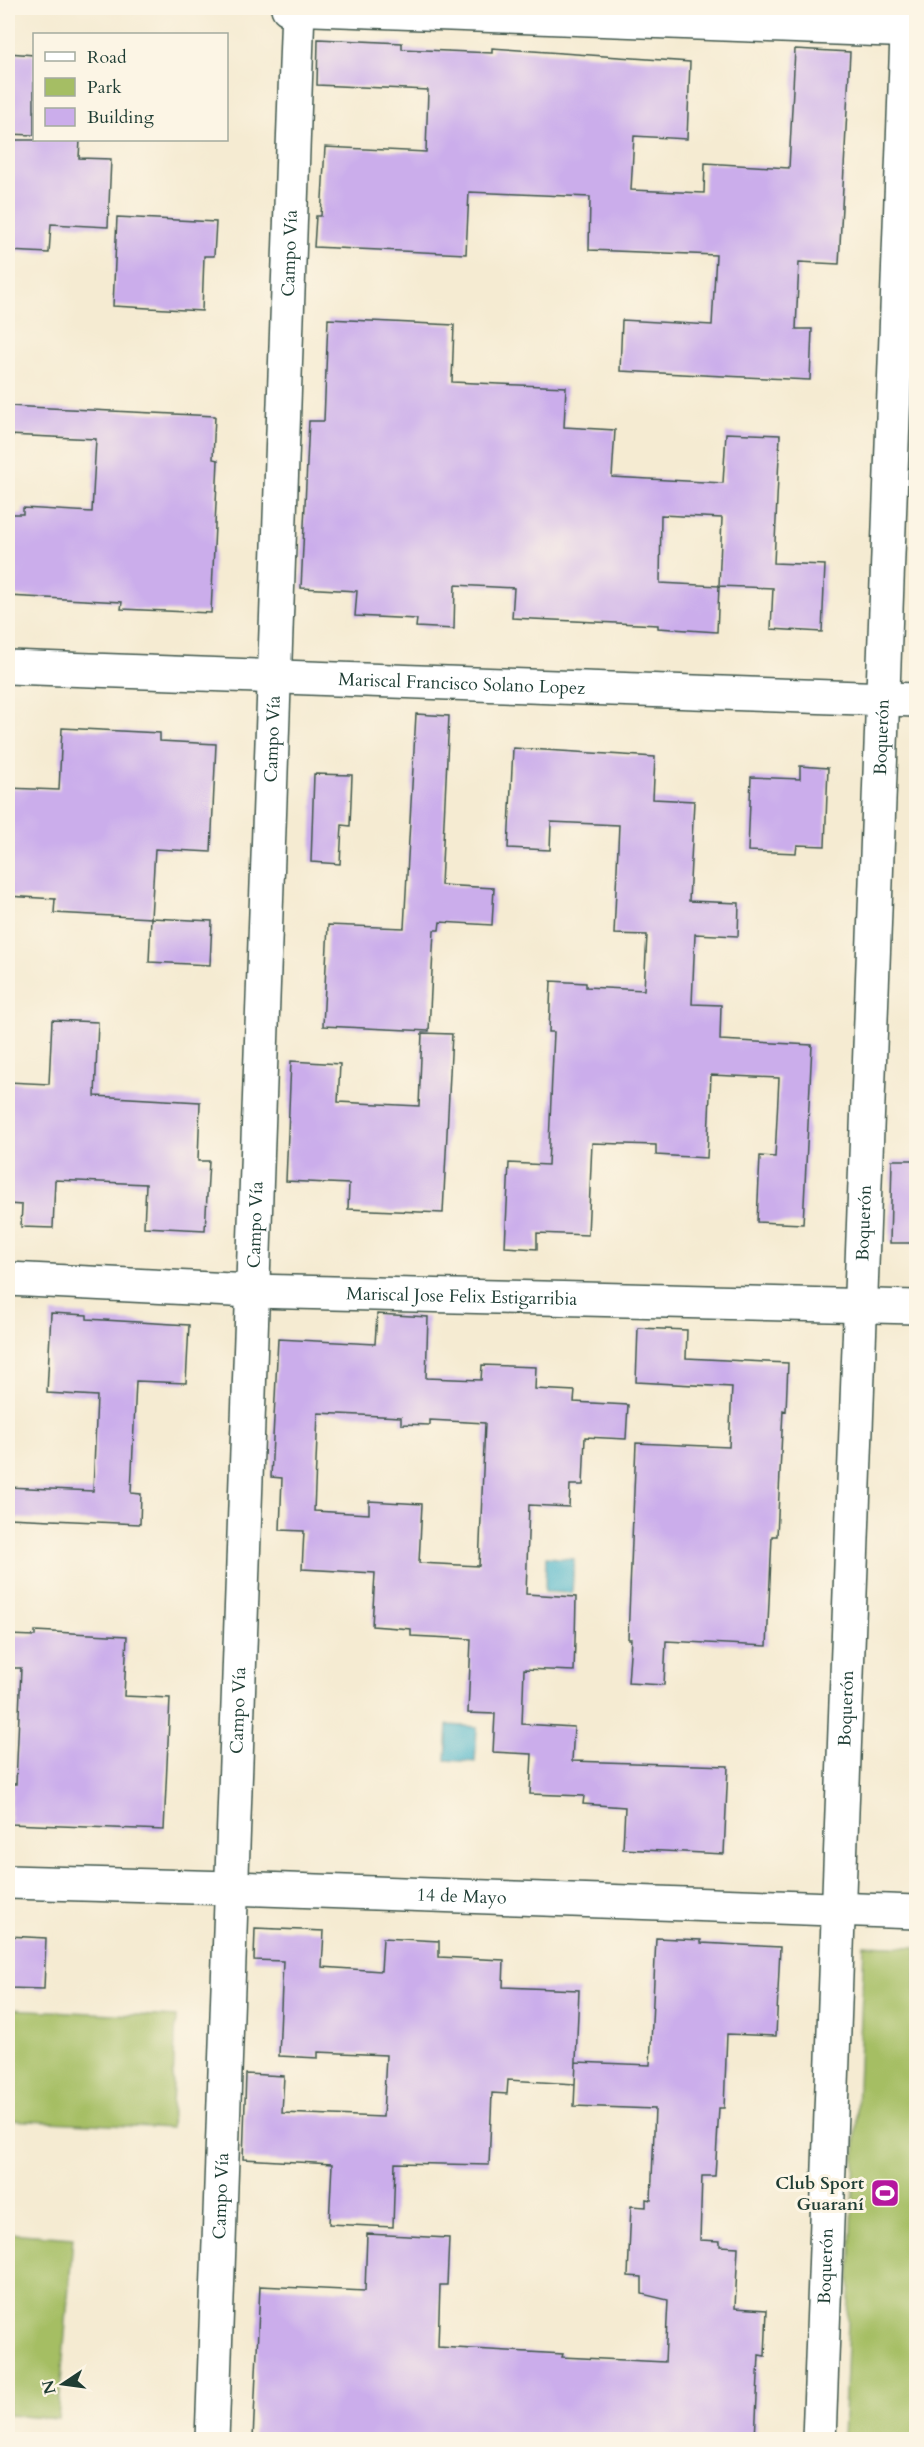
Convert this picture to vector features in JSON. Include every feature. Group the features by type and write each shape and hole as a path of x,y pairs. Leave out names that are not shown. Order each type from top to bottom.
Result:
{"street":[{"path":"288,8 910,23"},
{"name":"Campo Vía","path":"212,2439 298,8"},
{"name":"Boquerón","path":"819,2439 910,23"},
{"name":"Mariscal Francisco Solano Lopez","path":"8,667 916,700"},
{"name":"Mariscal Jose Felix Estigarribia","path":"8,1279 252,1291 916,1307"},
{"name":"14 de Mayo","path":"8,1882 916,1912"}],"green space":[{"name":"Club Sport Guaraní","path":"864,1945 916,1947 916,2439 843,2439"},
{"path":"8,2009 176,2017 171,2128 8,2120"},
{"path":"8,2233 73,2238 58,2419 8,2415"}],"water":[{"path":"546,1557 574,1559 572,1593 545,1592"},
{"path":"448,1725 477,1727 475,1762 446,1760"}],"building":[{"path":"318,39 402,43 402,49 492,53 492,48 690,62 687,139 634,136 631,190 704,193 705,163 789,168 795,49 850,52 839,264 799,262 796,329 812,329 810,380 620,371 622,320 712,325 716,255 589,250 590,197 469,192 466,254 314,247 316,216 321,216 325,147 426,152 428,90 317,85"},
{"path":"8,53 33,55 33,135 8,134"},
{"path":"10,140 80,141 79,158 111,159 108,227 51,224 49,253 8,251"},
{"path":"117,217 216,222 214,256 204,256 202,311 113,306"},
{"path":"328,319 454,325 452,382 566,387 564,427 615,430 612,477 723,483 726,433 780,435 774,563 825,565 822,632 771,629 773,588 719,586 717,632 658,628 658,625 512,618 514,588 455,585 454,629 416,627 417,619 355,616 357,591 301,588 309,421 324,421","holes":["661,515 722,518 719,586 660,583"]},
{"path":"8,406 215,416 213,459 218,460 211,613 121,609 122,602 8,596 8,514 23,514 23,508 92,512 96,439 8,435"},
{"path":"416,714 449,716 441,885 494,888 492,925 440,922 439,930 434,930 429,1031 323,1026 328,925 404,928"},
{"path":"62,728 160,733 160,741 216,744 211,852 155,849 151,918 54,913 55,899 8,896 8,788 59,790"},
{"path":"513,748 655,757 653,799 694,801 689,901 739,903 738,936 695,934 692,1004 721,1005 720,1040 812,1045 803,1224 757,1222 760,1156 775,1157 779,1078 711,1075 707,1158 656,1155 656,1145 592,1143 588,1235 537,1233 537,1249 505,1247 509,1163 548,1165 554,1032 549,1032 551,981 586,983 586,987 644,990 647,935 614,934 619,825 551,822 550,850 508,848"},
{"path":"800,766 828,768 825,846 797,845 796,853 748,851 751,777 800,779"},
{"path":"314,774 352,775 350,826 342,825 340,864 311,862"},
{"path":"151,918 212,921 210,965 149,962"},
{"path":"52,1020 98,1022 95,1096 200,1102 198,1161 209,1161 205,1230 144,1227 146,1184 55,1180 53,1228 21,1227 22,1205 8,1204 8,1082 49,1084"},
{"path":"422,1033 452,1034 443,1213 348,1209 349,1184 286,1181 291,1061 340,1064 338,1102 419,1106"},
{"path":"892,1160 916,1160 916,1243 890,1243"},
{"path":"51,1313 87,1315 87,1319 189,1325 186,1383 136,1381 131,1493 141,1494 140,1524 8,1518 8,1487 93,1491 97,1396 47,1393"},
{"path":"377,1314 428,1317 426,1378 481,1380 482,1365 536,1367 535,1389 575,1391 574,1402 628,1405 626,1439 585,1437 583,1485 570,1485 569,1507 529,1505 526,1594 576,1597 575,1641 574,1671 524,1669 522,1724 574,1727 572,1761 728,1766 724,1854 623,1849 625,1807 583,1804 584,1796 530,1794 532,1754 493,1752 495,1714 468,1713 471,1639 411,1636 411,1629 372,1626 375,1573 302,1569 304,1531 280,1530 282,1478 271,1477 278,1339 375,1344","holes":["318,1413 401,1417 401,1424 430,1425 430,1420 485,1423 479,1566 419,1563 422,1504 369,1501 369,1514 314,1511"]},
{"path":"638,1328 687,1330 686,1358 788,1363 786,1411 783,1410 777,1536 772,1536 767,1646 666,1641 664,1685 628,1683 636,1443 729,1447 732,1387 636,1382"},
{"path":"35,1631 127,1636 124,1696 170,1698 164,1830 10,1824 12,1784 16,1784 21,1668 8,1668 8,1635 35,1636"},
{"path":"255,1928 324,1931 322,1967 381,1971 383,1938 439,1941 439,1957 504,1960 503,1987 579,1990 575,2084 508,2080 507,2094 492,2093 489,2165 395,2163 393,2227 329,2224 332,2164 243,2159 246,2074 284,2076 282,2113 383,2117 386,2055 318,2052 318,2058 279,2056 283,1961 254,1960"},
{"path":"8,1936 46,1938 44,1989 8,1988"},
{"path":"656,1938 780,1947 776,2036 727,2034 724,2108 719,2108 715,2176 702,2176 700,2240 720,2241 720,2246 738,2247 735,2308 767,2310 765,2356 759,2355 755,2439 253,2439 260,2286 365,2291 367,2234 449,2238 447,2285 440,2285 438,2347 563,2354 562,2357 665,2362 668,2300 642,2294 642,2277 628,2276 631,2206 646,2207 646,2199 651,2200 655,2109 574,2106 576,2062 650,2065"}],"place":[{"name":"Club Sport Guaraní","path":"885,2193"}]}
